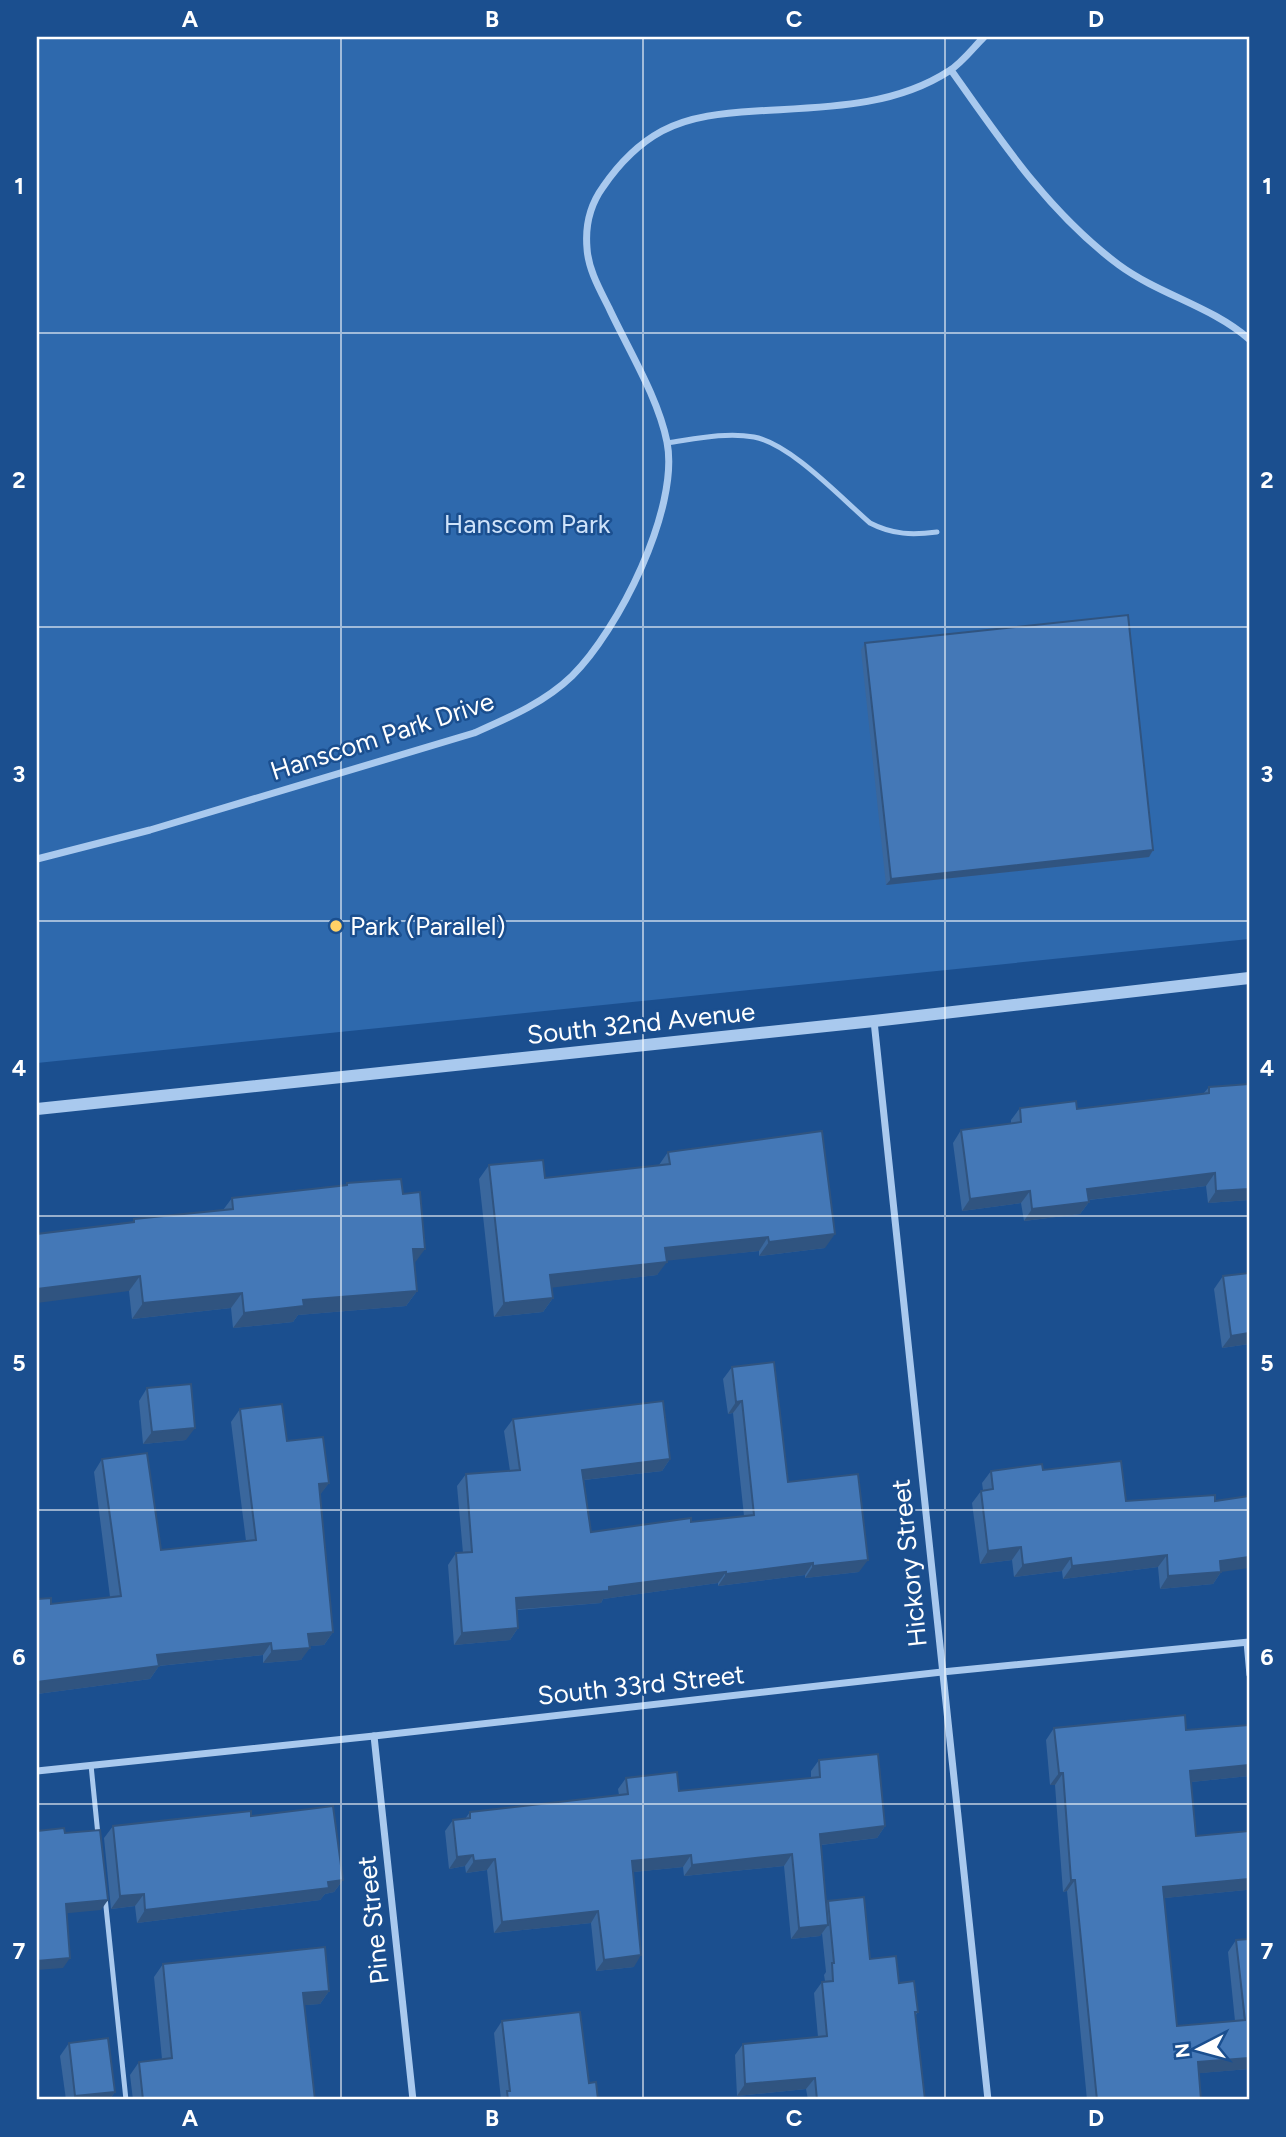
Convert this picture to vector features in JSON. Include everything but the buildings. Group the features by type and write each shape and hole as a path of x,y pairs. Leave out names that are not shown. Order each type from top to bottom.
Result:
{"street":[{"name":"Hanscom Park Drive","path":"37,859 150,830 474,733 538,702 571,677 618,615 635,582 664,493 667,443 654,404 588,260 589,212 604,186 632,153 661,132 699,118 869,102 915,89 951,70 984,37"},
{"path":"951,70 1023,172 1069,222 1120,265 1157,287 1222,318 1249,339"},
{"name":"South 32nd Avenue","path":"37,1109 874,1021 1249,978"},
{"name":"Hickory Street","path":"874,1021 988,2100"},
{"name":"South 33rd Street","path":"37,1771 942,1672 1248,1642"},
{"name":"Pine Street","path":"374,1736 414,2100"}],"lane":[{"path":"667,443 731,436 754,437 774,443 870,523 898,533 914,535 937,532"},
{"path":"1248,1642 1249,1675"},
{"path":"91,1765 99,1846"},
{"path":"103,1886 126,2100"}],"green space":[{"name":"Hanscom Park","path":"37,37 1249,37 1249,939 37,1063"}],"place":[{"name":"Park (Parallel)","path":"336,926"}]}
